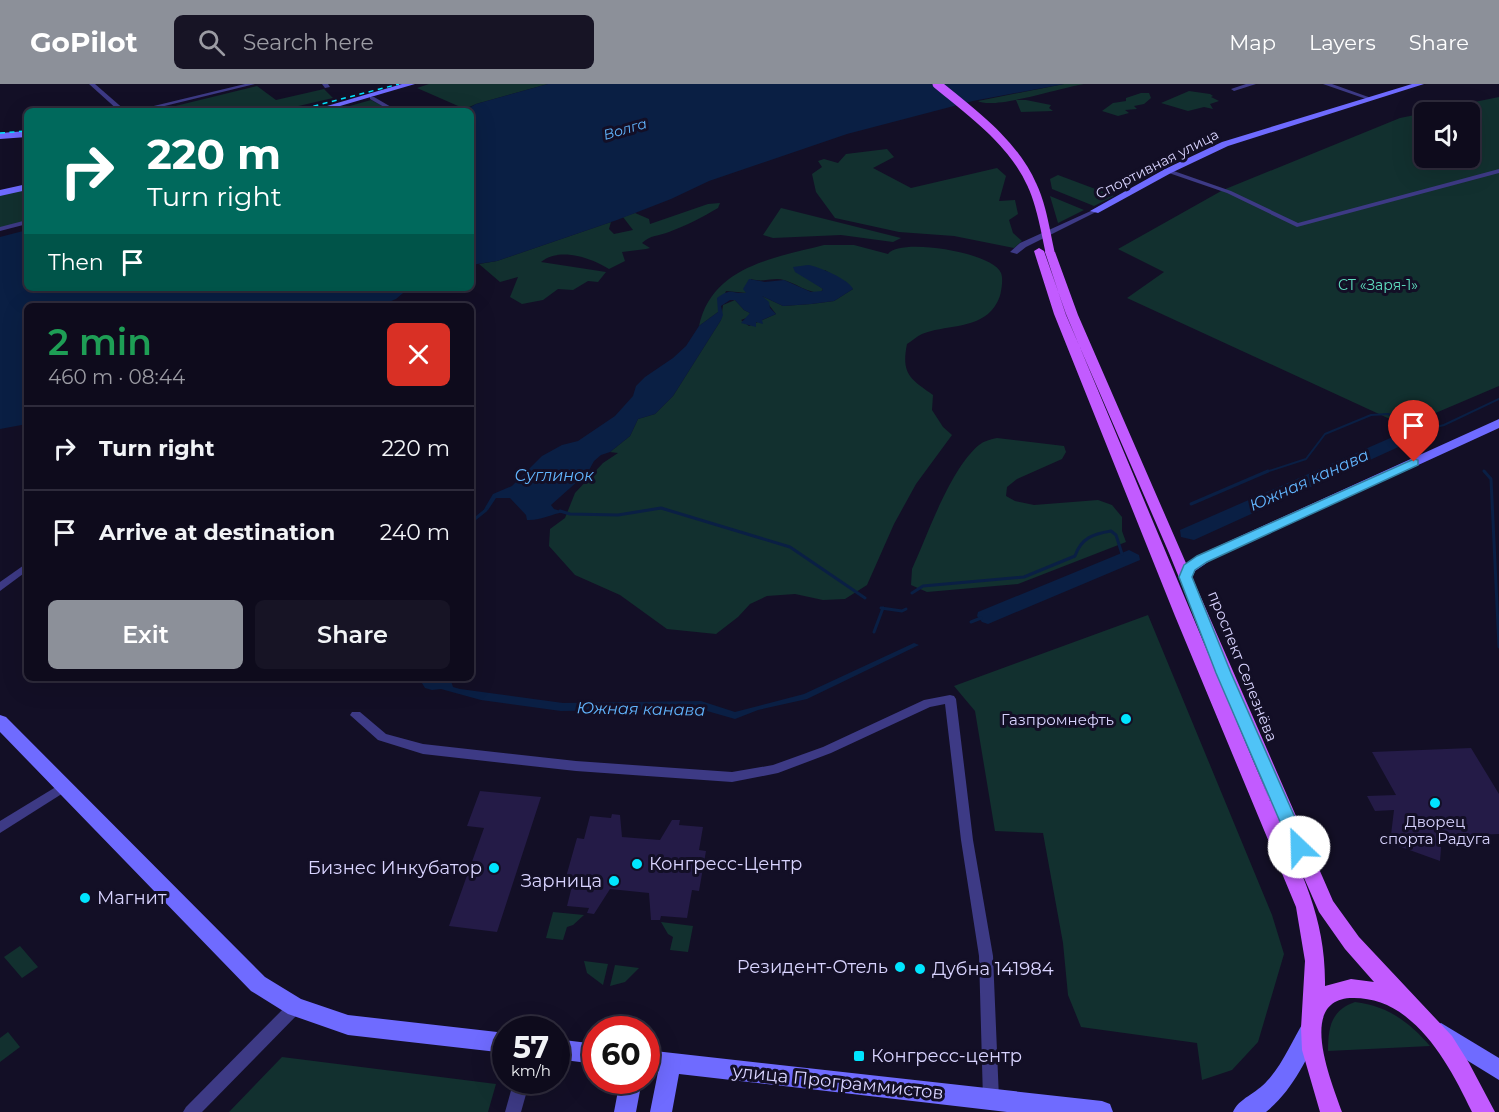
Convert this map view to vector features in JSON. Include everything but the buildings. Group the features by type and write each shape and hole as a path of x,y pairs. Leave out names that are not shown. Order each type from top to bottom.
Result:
{"main road":[{"path":"928,84 986,134 1013,166 1045,251 1060,315 1183,616 1306,907 1314,934 1317,978 1312,1022 1312,1048 1332,1112"},
{"path":"937,84 994,132 1022,165 1040,205 1045,251"},
{"name":"проспект Селезнёва","path":"1045,251 1176,553 1232,693 1326,906 1370,966 1410,1007"},
{"path":"1312,1022 1322,1000 1328,995 1357,987 1381,992 1410,1007 1431,1026 1451,1052 1484,1112"}],"street":[{"path":"92,84 120,108"},
{"path":"149,108 252,84"},
{"path":"325,108 411,84"},
{"path":"1234,89 1253,84"},
{"path":"1326,84 1371,99"},
{"name":"Спортивная улица","path":"1014,252 1168,171 1225,144 1420,84"},
{"path":"372,98 390,108"},
{"path":"0,136 24,134"},
{"path":"1168,171 1229,192 1297,225 1499,171"},
{"path":"0,193 24,188"},
{"path":"0,229 24,223"},
{"path":"1185,577 1189,568 1202,559 1499,423"},
{"path":"1176,553 1186,558 1202,559"},
{"path":"0,587 24,568"},
{"path":"356,715 382,737 423,749 587,767 732,777 774,770 827,750 928,703 950,699 967,840 986,956 991,1099"},
{"path":"0,721 258,984 295,1007 348,1024 492,1041"},
{"path":"0,828 64,787"},
{"path":"191,1112 295,1007"},
{"path":"1245,1112 1260,1105 1279,1086 1312,1022"},
{"path":"1431,1026 1499,1070"},
{"name":"улица Программистов","path":"660,1062 1102,1112"},
{"path":"661,1112 670,1063"},
{"path":"513,1112 518,1094"},
{"path":"625,1112 628,1094"}],"green space":[{"path":"429,84 548,84 467,108 417,88"},
{"path":"1064,84 1084,84 998,103 978,101"},
{"path":"257,86 276,100 324,89 333,98 290,108 167,108"},
{"path":"1189,91 1210,94 1219,101 1210,104 1213,109 1204,107 1188,111 1161,103"},
{"path":"1149,93 1151,98 1144,104 1134,106 1137,109 1125,110 1129,113 1118,116 1102,111 1113,103 1126,101 1126,98"},
{"name":"СТ «Заря-1»","path":"1499,97 1499,386 1405,426 1127,298 1164,272 1118,249 1223,190 1400,118 1414,115 1414,168 1480,168 1480,102 1474,102"},
{"path":"371,100 386,108 343,108"},
{"path":"1016,100 1051,105 1049,108 1053,111 1021,112"},
{"path":"887,149 894,157 873,168 911,188 997,168 1006,176 999,201 1015,200 1018,214 1009,220 1013,233 1022,241 1014,248 954,236 899,232 835,218 816,192 812,174 822,167 818,161 824,159 838,163 846,154"},
{"path":"1058,175 1114,196 1094,206 1052,189 1050,179"},
{"path":"24,190 24,222 0,228 0,195"},
{"path":"1050,196 1084,210 1058,223"},
{"path":"720,203 718,208 700,218 675,230 651,237 642,243 650,248 622,252 625,261 609,269 575,255 565,254 548,258 541,262 606,272 598,282 588,281 573,290 558,289 543,300 522,304 510,297 518,277 500,282 479,264 497,261 611,222 609,229 614,234 633,230 623,217 635,213 649,219 650,224 708,204"},
{"path":"781,208 901,238 893,242 841,235 773,238 763,235"},
{"path":"824,245 854,245 888,254 896,249 909,247 946,249 982,259 994,265 1001,273 1002,284 999,299 984,317 967,324 922,334 907,344 905,362 909,375 933,395 932,410 943,427 952,435 916,484 894,524 867,585 845,599 823,600 795,594 767,596 750,604 738,617 716,634 667,629 620,595 575,575 549,546 550,529 565,518 575,493 603,463 618,453 610,452 630,436 638,419 655,414 673,396 721,320 723,305 735,300 750,313 749,317 741,320 749,326 776,314 762,296 783,306 811,304 834,301 853,289 825,270 815,283 823,289 820,293 784,280 751,279 747,293 726,291 718,312 699,326 706,306 717,290 731,277 766,261"},
{"path":"997,438 1064,446 1066,452 1062,459 1017,479 1007,487 1006,496 1015,501 1034,505 1098,500 1112,505 1122,517 1122,531 1126,542 1018,584 927,592 911,585 912,569 949,486 968,456 979,445"},
{"path":"1148,615 1272,915 1284,954 1258,1042 1232,1070 1202,1080 1197,1043 1081,1027 1068,995 1063,943 1043,833 995,831 975,711 954,686"},
{"path":"553,912 584,915 573,925 567,927 563,940 546,938"},
{"path":"661,922 693,926 688,952 670,950 673,937 668,934"},
{"path":"20,946 38,967 22,978 4,957"},
{"path":"584,961 608,964 603,985 587,973"},
{"path":"615,965 639,968 625,982 610,986"},
{"path":"1355,1002 1378,1007 1397,1016 1430,1046 1328,1051 1332,1021 1347,1005"},
{"path":"8,1032 20,1047 0,1062 0,1038"},
{"path":"282,1057 492,1083 493,1094 488,1112 229,1112"}],"water":[{"name":"Волга","path":"548,84 1064,84 973,101 847,134 709,181 617,220 497,261 474,265 474,108 469,108 476,104"},
{"path":"24,231 24,291 405,291 387,303 24,303 24,425 0,429 0,237"},
{"name":"Суглинок","path":"808,265 833,274 851,285 853,289 834,301 811,304 783,306 762,296 769,302 770,308 776,314 762,320 763,324 756,322 756,327 741,323 750,313 735,300 730,300 721,306 723,315 721,320 673,396 655,414 638,419 630,436 594,461 588,472 551,505 554,509 564,512 527,520 526,515 510,498 496,498 488,510 483,511 493,494 512,486 542,456 562,445 578,441 615,416 633,396 636,386 673,358 686,346 699,326 718,312 717,298 729,292 746,293 743,289 749,279 765,282 784,280 811,292 822,291 823,289 795,272 793,267"},
{"path":"1404,432 1416,439 1194,540 1181,537 1180,530"},
{"path":"1129,550 1139,555 1140,560 988,624 982,622 977,616 978,612"},
{"path":"914,643 919,645 807,699 758,710 735,719 700,709 561,711 481,700 441,689 432,690 425,688 421,681 451,681 453,687 460,689 563,703 701,701 735,712 804,694"}],"waterway":[{"name":"Южная канава","path":"1424,430 1444,425 1499,399"},
{"path":"1264,473 1306,459 1325,434 1371,415 1388,414 1424,430"},
{"name":"Южная канава","path":"1413,439 1425,435 1424,430"},
{"path":"1486,473 1484,471 1491,479 1499,647"},
{"path":"1191,504 1264,473"},
{"path":"560,511 570,514 618,515 661,508 790,547 865,598"},
{"path":"474,520 486,510"},
{"path":"912,593 923,586 1024,577 1075,556 1084,541 1093,535 1105,532 1111,531 1116,535 1122,554"},
{"path":"874,632 883,608"},
{"path":"883,608 902,611 906,609"},
{"name":"Южная канава","path":"971,622 981,618"}],"railway":[{"path":"307,108 399,84"},
{"path":"0,133 24,131"}],"place":[{"name":"Газпромнефть","path":"1126,719"},
{"name":"Дворец спорта Радуга","path":"1435,803"},
{"name":"Конгресс-Центр","path":"637,864"},
{"name":"Бизнес Инкубатор","path":"494,868"},
{"name":"Зарница","path":"614,881"},
{"name":"Магнит","path":"85,898"},
{"name":"Резидент-Отель","path":"900,967"},
{"name":"Дубна 141984","path":"920,969"},
{"name":"Конгресс-центр","path":"859,1056"}],"route":[{"path":"1299,847 1185,577 1189,568 1202,559 1414,462"}]}
